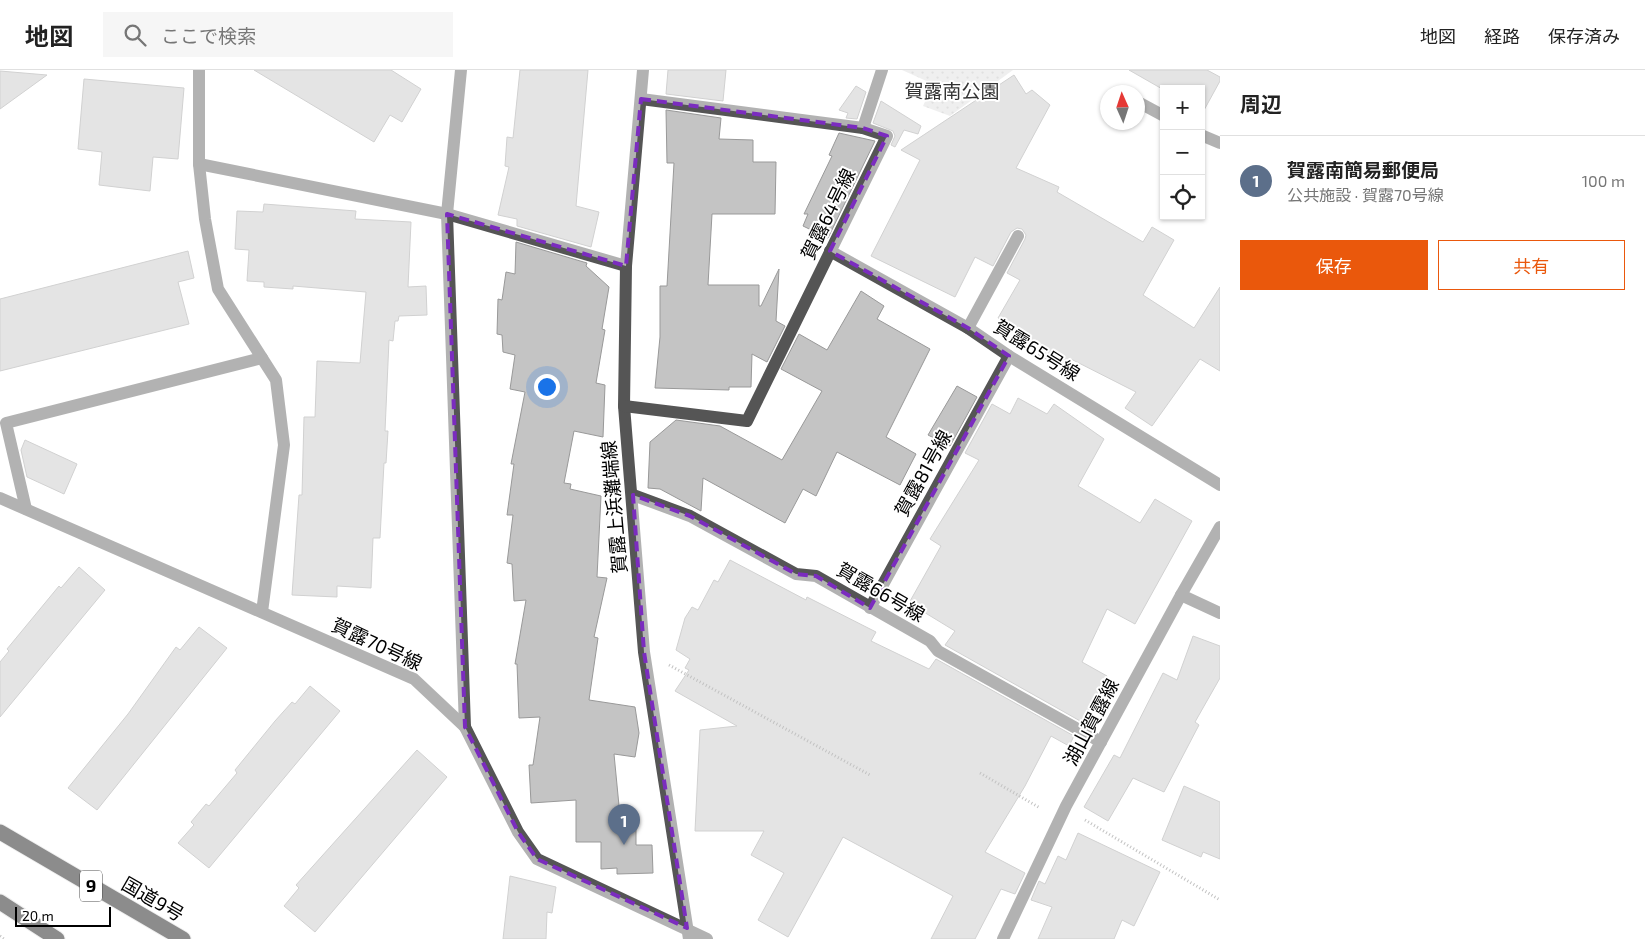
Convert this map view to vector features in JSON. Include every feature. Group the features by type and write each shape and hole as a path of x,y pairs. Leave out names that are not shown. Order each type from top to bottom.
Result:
{"highway":[{"name":"国道9号","path":"0,832 183,939"},
{"path":"0,902 57,939"}],"street":[{"path":"199,70 199,164 205,219 218,289 276,380 284,445 262,612"},
{"path":"461,70 447,214 465,727"},
{"name":"賀露上浜灘端線","path":"642,70 626,266 624,406 633,495 644,652 688,934"},
{"path":"862,128 882,70"},
{"name":"賀露64号線","path":"624,406 746,421 887,136 862,128 640,98"},
{"path":"1145,106 1160,114"},
{"path":"1205,137 1220,143"},
{"path":"199,164 447,214 626,266"},
{"path":"968,328 1018,236"},
{"name":"賀露65号線","path":"830,251 968,328 1009,356 1220,485"},
{"name":"賀露81号線","path":"870,608 1009,356"},
{"path":"26,509 6,423 262,358"},
{"name":"賀露66号線","path":"633,495 690,516 796,574 816,576 930,641 938,652 1101,742"},
{"name":"賀露70号線","path":"0,498 414,679 465,727 518,832 537,859 688,934 708,939"},
{"name":"湖山賀露線","path":"1003,939 1063,814 1101,742 1181,595 1220,528"},
{"path":"1181,595 1220,613"}],"path":[{"path":"644,652 870,775"},
{"path":"980,773 1063,814 1220,900"},
{"path":"0,936 4,939"}],"highlighted area":[{"path":"641,99 863,128 887,136 830,251 968,328 1009,356 870,608 816,576 796,574 690,516 633,495 644,652 687,928 537,859 518,832 465,727 447,214 626,266"}],"green space":[{"name":"賀露南公園","path":"902,70 1013,70 950,116 923,106 933,84"}],"building":[{"path":"254,70 391,70 421,89 402,122 390,115 374,142"},
{"path":"520,70 588,70 576,206 599,212 591,247 517,226 517,219 498,215 509,167 505,166 507,137 513,138"},
{"path":"668,70 726,70 723,101 666,94"},
{"path":"1129,70 1207,70 1220,77 1220,81 1205,108 1205,85 1160,85 1160,88"},
{"path":"0,71 47,75 0,109"},
{"path":"1014,75 1026,94 1032,90 1050,105 1016,168 1059,187 1057,192 1143,242 1152,227 1174,240 1143,295 1194,328 1220,287 1220,371 1200,359 1152,426 1125,408 1136,392 1069,358 1064,368 1038,355 1043,346 998,318 1020,280 1007,273 1025,239 1026,235 1022,229 1017,228 1011,232 993,266 975,257 955,297 871,256 920,160 901,150"},
{"path":"84,79 184,88 178,159 153,157 150,191 99,185 102,152 78,149"},
{"path":"856,86 866,92 857,119 846,118 848,113 839,110"},
{"path":"881,101 921,126 918,134 904,130 895,147 891,145 895,136 893,131 873,123"},
{"path":"666,110 721,118 719,139 753,140 753,162 776,162 775,214 712,214 708,285 759,285 759,306 761,306 779,269 776,321 785,326 767,362 752,354 751,387 729,387 729,390 655,388 660,337 660,286 667,286 674,163 667,163"},
{"path":"839,133 875,141 828,238 803,226 808,214 804,214 832,156 829,155"},
{"path":"264,204 356,211 355,219 411,222 408,287 426,286 427,315 399,316 398,321 395,321 393,341 389,340 385,431 388,431 386,463 384,463 380,538 373,538 371,588 337,586 337,597 292,595 299,495 302,495 304,417 315,417 317,361 360,363 366,292 293,286 293,289 264,287 264,282 247,281 249,250 235,249 237,211 263,212"},
{"path":"516,242 587,263 586,266 609,287 602,329 605,330 596,383 605,385 603,437 574,431 564,483 571,484 570,489 601,496 597,577 607,578 594,637 598,638 589,700 635,707 639,733 635,757 614,754 620,816 636,816 636,845 652,845 653,873 617,874 617,868 601,869 601,842 576,842 576,800 531,803 529,765 533,765 540,717 519,718 517,664 515,664 526,600 514,601 512,564 507,563 513,515 507,515 514,464 511,464 525,392 510,389 515,355 503,352 502,335 497,334 498,299 502,300 506,272 515,274"},
{"path":"188,251 194,278 178,282 189,324 0,371 0,299"},
{"path":"861,291 884,306 877,319 930,349 886,437 916,454 900,485 837,452 816,496 803,489 785,523 703,478 701,511 660,489 648,488 650,442 676,420 720,426 782,460 822,391 781,369 799,334 827,350"},
{"path":"957,386 977,397 950,446 928,435"},
{"path":"1018,398 1047,414 1054,404 1104,439 1078,486 1140,523 1155,499 1192,521 1135,624 1107,609 1082,662 1107,676 1082,722 945,645 955,631 909,603 941,546 930,539 979,460 965,453 992,404 1010,414"},
{"path":"25,440 77,464 64,494 27,477 21,450"},
{"path":"730,560 806,600 807,597 876,632 871,641 929,669 936,659 1074,736 1069,746 1051,736 1025,786 985,852 1025,873 1015,894 1001,889 975,939 931,939 953,896 843,837 788,937 758,920 784,873 751,855 764,831 695,831 700,730 737,726 675,691 689,670 685,668 690,659 676,650 685,618 692,607 698,610 714,580 718,582"},
{"path":"79,567 105,590 0,717 0,662 9,651 7,649 59,586 61,588"},
{"path":"199,627 227,648 97,810 68,788 128,714 176,647 180,650"},
{"path":"1193,636 1220,646 1220,678 1195,722 1199,725 1164,792 1133,778 1108,821 1084,807 1114,755 1120,758 1163,673 1177,680"},
{"path":"310,686 340,711 209,868 178,843 194,825 191,822 206,804 209,806 237,773 235,770 275,721 292,702 295,704"},
{"path":"417,750 447,777 315,932 284,906 299,888 296,885"},
{"path":"1184,786 1220,802 1220,859 1203,852 1201,857 1162,840"},
{"path":"1078,833 1160,872 1134,926 1122,920 1114,939 1038,939 1052,907 1031,900 1039,881 1045,884 1058,856 1066,860"},
{"path":"510,876 556,887 552,913 547,912 546,939 503,939"}],"place":[{"name":"賀露南簡易郵便局","path":"624,845"}]}
